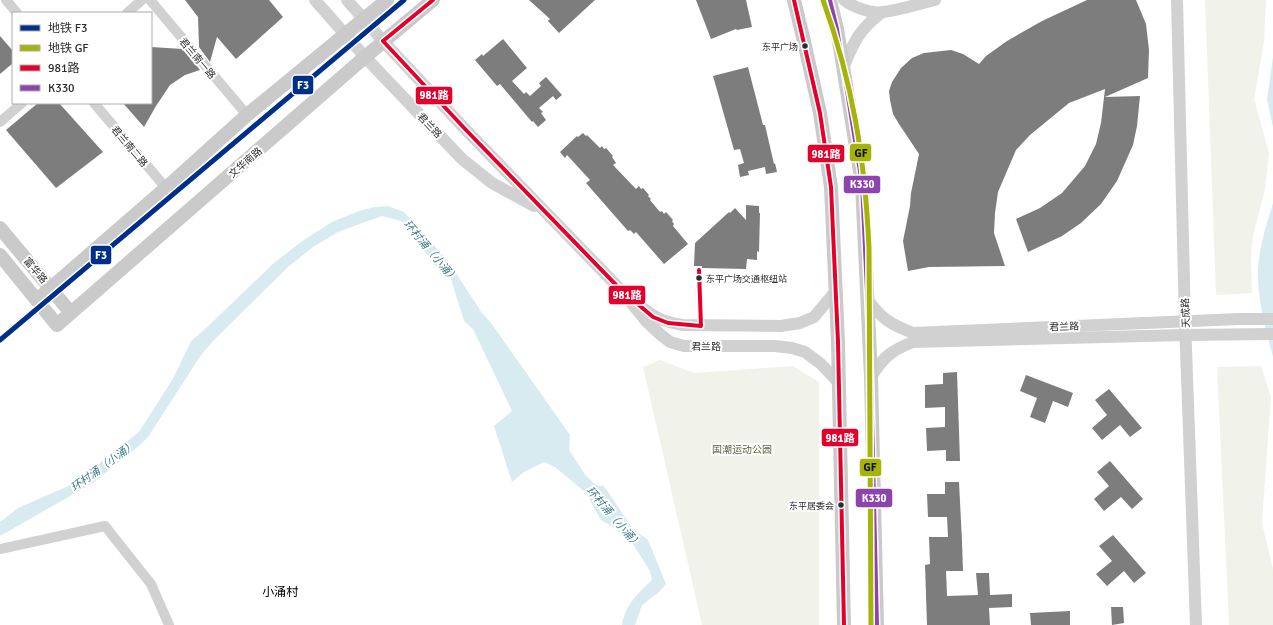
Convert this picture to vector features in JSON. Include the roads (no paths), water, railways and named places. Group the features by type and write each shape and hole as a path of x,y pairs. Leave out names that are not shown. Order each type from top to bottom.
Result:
{"main road":[{"path":"37,300 247,116 387,0"},
{"name":"文华南路","path":"58,325 365,57 433,0"},
{"path":"794,0 820,113 831,187 838,382 844,625"},
{"path":"830,0 844,66 862,184 871,377 877,625"},
{"name":"富华路","path":"0,228 71,313"},
{"name":"富华路","path":"0,255 58,325"}],"street":[{"path":"6,0 16,12"},
{"path":"128,12 142,0"},
{"name":"君兰南一路","path":"150,0 247,116"},
{"name":"君兰路","path":"316,0 345,36 462,159 492,183 545,212"},
{"name":"君兰路","path":"347,0 383,42 619,288 646,321 661,335 670,342 684,346 775,346 792,348 805,352 821,364 838,382"},
{"path":"844,0 862,9 881,13 935,0"},
{"name":"天成路","path":"1177,0 1185,321 1196,625"},
{"path":"844,66 852,45 861,31 881,13"},
{"path":"0,122 21,104"},
{"name":"君兰南二路","path":"95,104 166,188"},
{"path":"619,288 654,317 668,323 700,326 781,326 800,323 814,317 835,292"},
{"name":"君兰路","path":"867,299 878,313 895,326 913,332 1239,319 1273,319"},
{"name":"君兰路","path":"871,377 880,362 899,347 913,342 1273,334"},
{"path":"0,549 105,526 151,584 169,625"}],"lane":[{"path":"699,270 700,326"}],"water":[{"path":"1273,57 1273,127 1267,100"},
{"path":"1273,203 1273,357 1261,306 1258,285 1258,266 1265,229"},
{"name":"环村涌（小涌）","path":"388,206 404,212 448,261 482,313 491,323 570,435 569,450 586,476 596,485 604,486 633,529 648,540 666,584 659,592 642,605 635,625 622,625 629,605 652,580 650,571 633,544 613,527 601,520 586,493 555,467 544,462 524,472 512,482 494,426 512,411 473,329 464,321 450,276 434,265 411,231 401,221 382,216 338,232 313,247 288,267 214,340 201,355 148,437 141,444 93,483 0,536 0,522 18,508 73,484 139,432 174,377 191,341 274,263 301,242 332,222 359,211 375,207"}],"metro line":[{"name":"F3","path":"0,340 404,0"},
{"name":"GF","path":"823,0 850,92 861,153 867,215 869,248 871,625"}],"place":[{"name":"东平广场","path":"805,46"},
{"name":"东平广场交通枢纽站","path":"699,278"},
{"name":"东平居委会","path":"841,505"}],"district":[{"name":"小涌村","path":"280,592"}],"park label":[{"name":"国潮运动公园","path":"742,449"}]}
